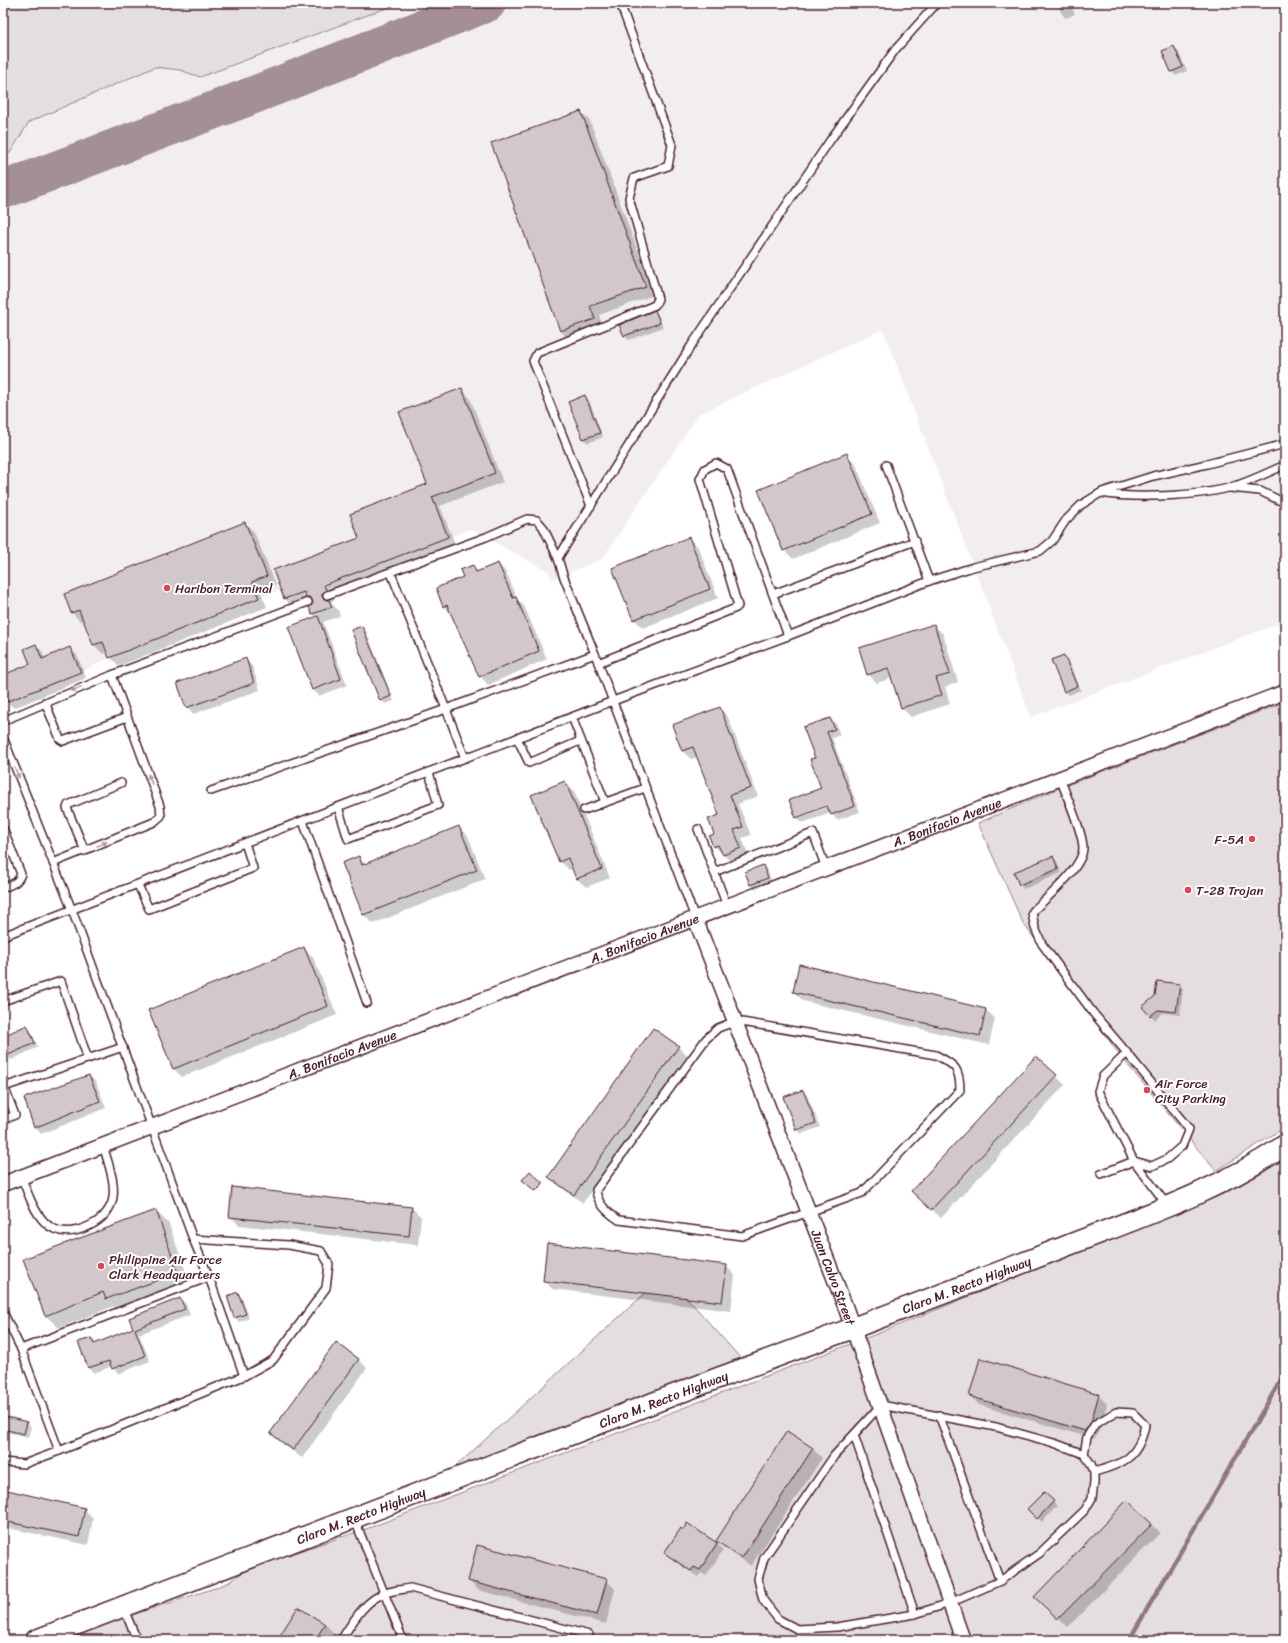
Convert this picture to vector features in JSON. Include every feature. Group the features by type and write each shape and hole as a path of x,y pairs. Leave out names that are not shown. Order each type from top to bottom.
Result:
{"main road":[{"name":"Claro M. Recto Highway","path":"36,1640 1168,1206 1223,1183 1285,1145"}],"street":[{"name":"A. Bonifacio Avenue","path":"3,1184 1285,692"},
{"name":"Juan Calvo Street","path":"695,918 736,1021 853,1328 963,1640"}],"lane":[{"path":"591,506 533,362 537,353 655,305 658,299 628,198 634,178 668,166 672,144 620,3"},
{"path":"558,558 691,346 831,139 895,50 937,3"},
{"path":"3,936 612,701 788,636 929,581 974,567 1040,551 1052,541 1066,520 1081,505 1102,492 1153,476 1285,444"},
{"path":"598,662 738,606 700,479 705,469 716,463 727,469 788,636"},
{"path":"886,465 929,581"},
{"path":"1229,488 1285,465"},
{"path":"1102,492 1114,495 1174,495 1229,488 1260,491 1285,503"},
{"path":"328,595 486,537 527,519 537,520 543,526 558,558 563,575 595,654 695,918"},
{"path":"773,594 915,541"},
{"path":"391,573 446,709 464,758"},
{"path":"3,720 112,675 308,602"},
{"path":"211,791 446,709 595,654"},
{"path":"53,864 154,822 161,816 160,806 112,675"},
{"path":"45,702 60,739 63,741 127,717"},
{"path":"572,717 580,741 605,802"},
{"path":"3,737 72,910 193,1239 209,1277 244,1376"},
{"path":"517,738 529,763 580,741"},
{"path":"338,807 348,839 438,804 428,772"},
{"path":"1060,778 1079,831 1083,849 1077,866 1032,913 1035,928 1042,944 1069,982 1189,1129 1182,1146 1167,1159 1152,1166 1134,1162 1101,1174"},
{"path":"84,851 68,808 68,804 121,783"},
{"path":"584,810 645,788"},
{"path":"303,821 367,1003"},
{"path":"3,828 21,874 19,880 3,888"},
{"path":"698,828 727,906"},
{"path":"714,872 813,833 826,868"},
{"path":"138,885 149,909 253,868 245,843"},
{"path":"3,1001 61,981 88,1059"},
{"path":"736,1021 936,1055 951,1062 960,1075 960,1090 862,1193 742,1236 619,1220 608,1213 596,1196 596,1190 706,1039 718,1028 736,1021"},
{"path":"3,1120 15,1115 4,1086 123,1047"},
{"path":"1127,1053 1103,1076 1098,1091 1134,1162 1168,1206"},
{"path":"21,1176 32,1206 46,1224 56,1231 69,1232 83,1229 95,1224 108,1213 112,1201 111,1173 103,1145"},
{"path":"3,1462 24,1464 244,1376 273,1360 326,1288 329,1264 321,1251 289,1245 193,1239"},
{"path":"21,1349 209,1277"},
{"path":"3,1313 21,1349 59,1451"},
{"path":"881,1405 939,1415 996,1427 1054,1443 1084,1454 1091,1464 1094,1472 1092,1498 1085,1510 1040,1553 1000,1581 950,1603 915,1614 837,1627 797,1629 778,1619 763,1600 758,1580 764,1558 834,1456 881,1405"},
{"path":"1084,1454 1087,1437 1095,1424 1116,1412 1133,1413 1145,1424 1143,1436 1138,1448 1130,1457 1109,1468 1094,1472"},
{"path":"939,1415 1000,1581"},
{"path":"854,1435 915,1614"},
{"path":"354,1518 404,1640"},
{"path":"341,1640 357,1616 370,1602 385,1593 410,1588 589,1635"},
{"path":"123,1607 137,1640"}],"shaded area":[{"path":"3,3 1285,3 1285,621 1031,717 883,329 699,414 602,559 552,580 548,571 470,529 324,585 332,607 312,614 304,592 284,599 280,590 109,658 81,672 3,704"},
{"path":"3,3 400,3 200,77 180,70 155,67 29,122 10,153 3,156"},
{"path":"1285,702 1285,1127 1216,1171 1121,1057 1023,923 978,823 1064,786"},
{"path":"1285,1155 1285,1640 60,1640 215,1588 227,1583 251,1567 366,1529 879,1333 1168,1216"},
{"path":"666,1274 742,1360 452,1470"}],"building":[{"path":"1174,46 1183,67 1171,72 1162,51"},
{"path":"581,111 646,287 590,306 595,319 560,331 491,143"},
{"path":"655,310 660,323 624,336 619,325"},
{"path":"462,388 495,473 432,497 448,537 324,585 326,590 322,594 322,597 329,600 332,607 312,614 309,607 312,605 313,601 309,597 306,597 304,592 284,599 273,570 359,538 350,514 427,484 399,412"},
{"path":"585,395 600,433 583,439 568,402"},
{"path":"847,453 872,514 783,551 758,490"},
{"name":"Haribon Terminal","path":"245,522 267,576 252,582 259,598 109,658 103,642 93,645 79,610 71,613 64,594"},
{"path":"689,537 710,589 633,620 612,568"},
{"path":"498,563 513,598 516,597 539,651 479,677 447,605 443,607 436,588 463,577 460,570 473,565 476,572"},
{"path":"318,616 341,679 312,690 288,627"},
{"path":"934,624 950,674 936,678 942,695 901,708 888,668 867,675 859,648"},
{"path":"362,626 391,696 380,701 351,630"},
{"path":"36,644 42,659 70,647 81,672 6,702 3,694 3,675 30,664 24,649"},
{"path":"1064,655 1077,686 1064,692 1051,660"},
{"path":"246,658 254,683 186,708 177,683"},
{"path":"720,707 751,788 730,795 743,827 734,830 741,848 723,855 718,845 713,847 709,836 714,834 708,819 719,815 693,747 682,751 672,725"},
{"path":"830,718 835,729 827,732 855,806 831,815 827,806 796,818 789,800 821,788 810,759 815,758 803,727"},
{"path":"565,781 602,869 576,879 568,858 559,862 531,795"},
{"path":"459,826 477,870 363,915 342,863 359,856 362,865"},
{"path":"1053,856 1058,869 1019,885 1014,872"},
{"path":"763,865 768,878 750,885 745,872"},
{"path":"304,947 328,1006 173,1069 148,1010"},
{"path":"799,964 986,1009 980,1036 793,992"},
{"path":"1157,981 1180,984 1176,1012 1158,1010 1150,1016 1142,1007 1155,996"},
{"path":"27,1025 35,1043 6,1056 3,1050 3,1036"},
{"path":"653,1028 679,1046 574,1195 548,1177"},
{"path":"1036,1056 1057,1075 931,1210 911,1191"},
{"path":"89,1075 100,1101 34,1128 24,1098"},
{"path":"803,1090 816,1123 796,1130 783,1097"},
{"path":"530,1171 543,1183 535,1191 522,1180"},
{"path":"232,1187 412,1207 409,1236 229,1217"},
{"name":"Philippine Air Force Clark Headquarters","path":"156,1210 178,1273 106,1299 103,1292 45,1316 23,1259"},
{"path":"547,1243 727,1265 722,1302 543,1281"},
{"path":"238,1292 246,1314 234,1318 227,1296"},
{"path":"180,1298 185,1309 135,1329 145,1356 112,1369 109,1361 88,1368 78,1342 92,1338 94,1344 133,1328 129,1318"},
{"path":"336,1342 359,1359 293,1450 270,1433"},
{"path":"980,1358 1099,1394 1091,1422 1085,1431 969,1396"},
{"path":"3,1416 27,1422 24,1434 3,1429"},
{"path":"787,1431 813,1448 742,1558 716,1541"},
{"path":"3,1489 85,1508 79,1537 3,1521"},
{"path":"1044,1492 1054,1501 1037,1519 1027,1509"},
{"path":"1127,1500 1152,1524 1058,1619 1034,1597"},
{"path":"687,1523 717,1543 700,1570 694,1567 691,1571 664,1553 681,1528 683,1530"},
{"path":"477,1545 607,1579 597,1615 468,1581"},
{"path":"298,1607 325,1624 315,1640 277,1640"}],"waterway":[{"path":"1129,1640 1285,1373"}],"taxiway":[{"path":"3,190 246,98 487,3"}],"place":[{"name":"Haribon Terminal","path":"167,588"},
{"name":"F-5A","path":"1252,839"},
{"name":"T-28 Trojan","path":"1188,890"},
{"name":"Air Force City Parking","path":"1147,1090"},
{"name":"Philippine Air Force Clark Headquarters","path":"101,1266"}]}
